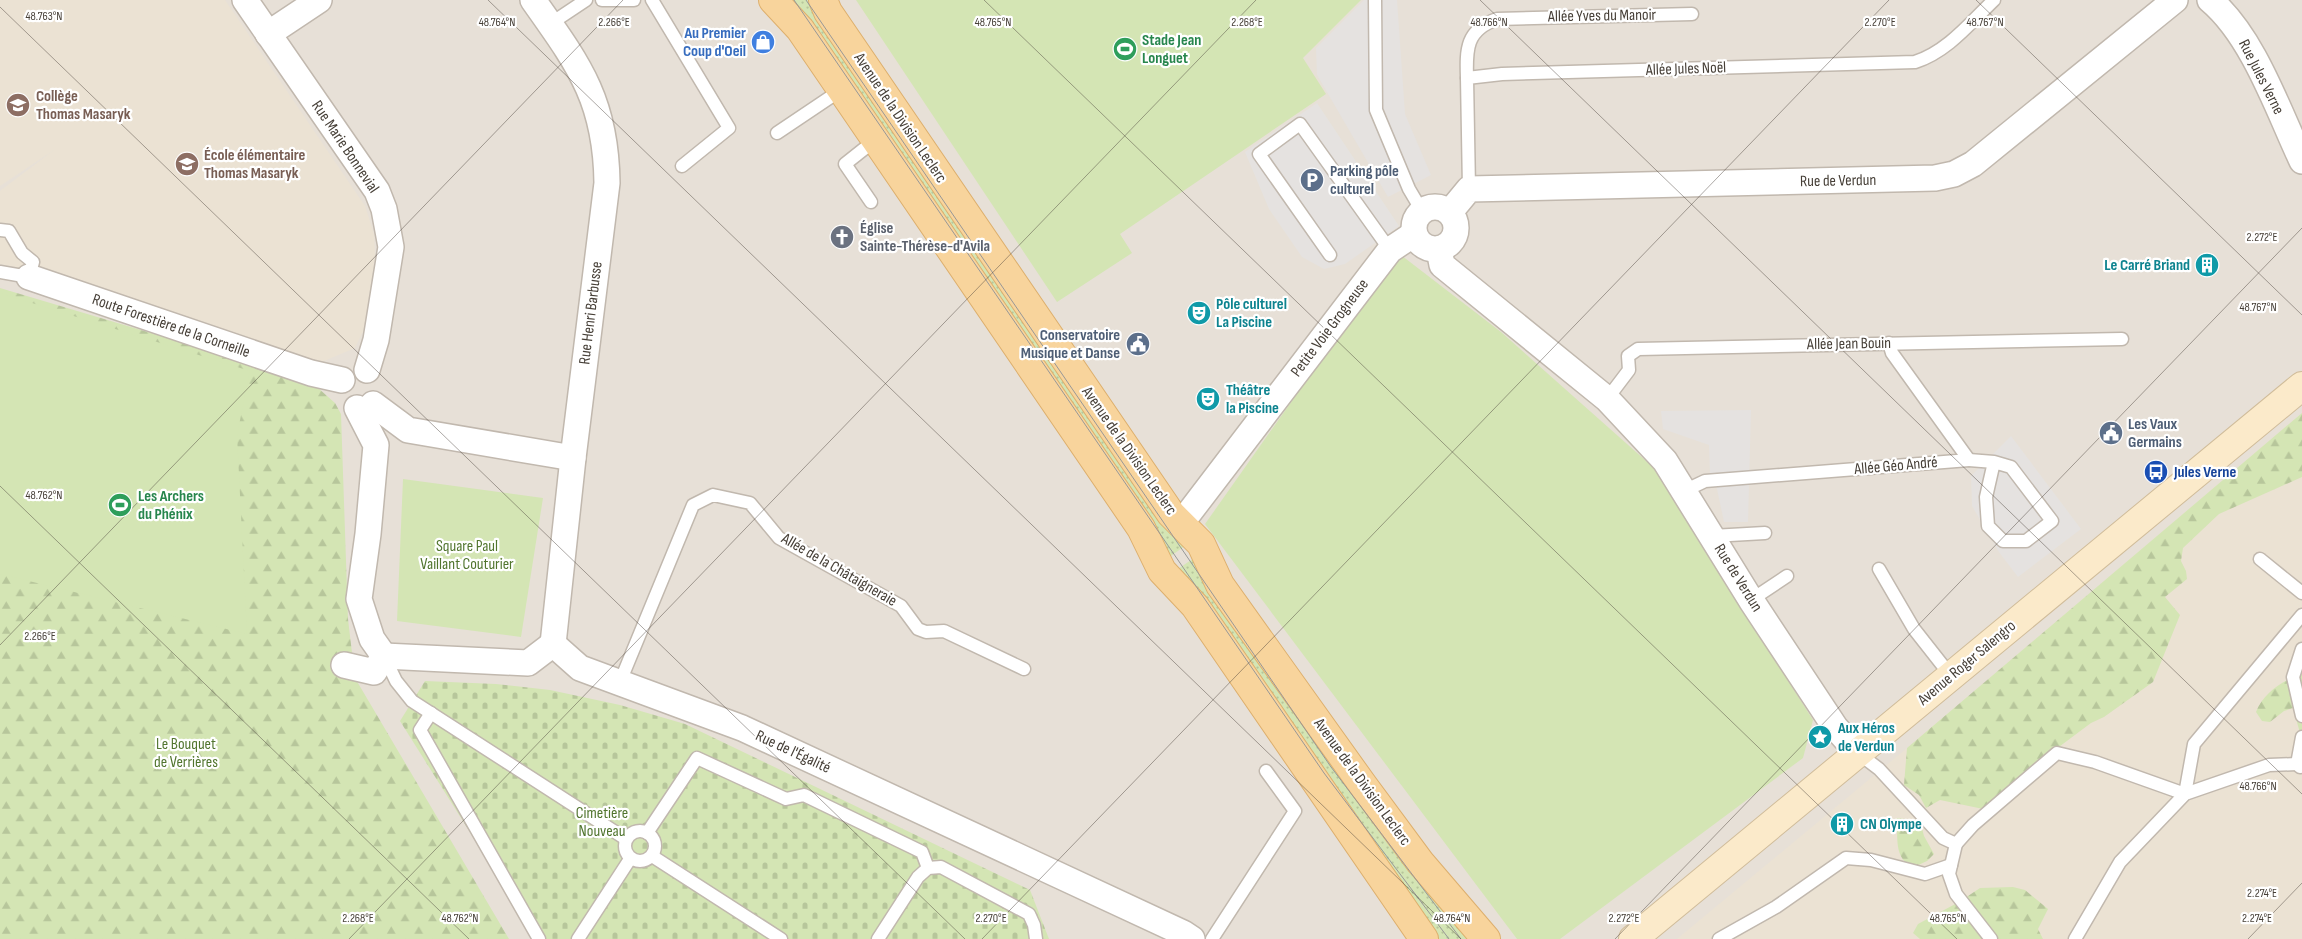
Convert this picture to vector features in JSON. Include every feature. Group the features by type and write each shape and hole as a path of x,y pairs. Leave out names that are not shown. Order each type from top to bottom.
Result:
{"main road":[{"name":"Avenue de la Division Leclerc","path":"773,0 800,29 874,141 1141,528 1162,571 1195,606 1424,939"},
{"name":"Avenue de la Division Leclerc","path":"823,0 828,12 1165,506 1201,544 1220,584 1362,785 1420,862 1486,939"},
{"name":"Avenue Roger Salengro","path":"1633,939 2302,386"}],"street":[{"path":"268,34 319,0"},
{"name":"Rue Henri Barbusse","path":"533,0 580,69 593,96 602,129 606,157 606,183 553,644"},
{"name":"Rue de Verdun","path":"1469,189 1935,178 1954,174 1973,164 2176,0"},
{"name":"Rue Jules Verne","path":"2210,0 2219,8 2246,42 2302,161"},
{"name":"Rue Marie Bonnevial","path":"251,2 268,34 377,191 384,209 391,247 376,340 367,370"},
{"path":"1450,212 1469,189"},
{"path":"1437,206 1450,212 1456,224 1456,230 1451,242 1439,249 1426,247 1414,234 1415,219 1422,211 1437,206"},
{"name":"Petite Voie Grogneuse","path":"1179,522 1190,513 1390,250 1414,234"},
{"name":"Rue de Verdun","path":"1439,249 1442,265 1607,399 1665,461 1751,600 1835,727 1858,753"},
{"name":"Route Forestière de la Corneille","path":"29,277 311,373 342,380"},
{"path":"365,406 377,399 380,388 376,377 367,370 355,369 342,380 340,386 342,398 351,406 365,406 408,430 573,458"},
{"path":"365,406 376,445 368,534 359,599 372,639 384,656"},
{"path":"384,656 528,663 553,644"},
{"name":"Rue de l'Égalité","path":"553,644 580,668 742,728 1183,933 1192,939"},
{"path":"344,665 374,672 384,656"}],"lane":[{"path":"550,24 586,0"},
{"path":"610,1 634,0"},
{"path":"652,0 729,128 682,166"},
{"path":"1375,0 1376,110 1409,188 1422,211"},
{"name":"Allée Jules Noël","path":"1467,78 1502,74 1915,62 1929,58 1941,50 1994,0"},
{"name":"Allée Yves du Manoir","path":"1467,78 1466,54 1471,36 1482,24 1497,19 1692,14"},
{"path":"1467,78 1469,189"},
{"path":"776,133 841,90"},
{"path":"1330,255 1259,154 1300,124 1390,250"},
{"path":"871,202 845,164 874,141"},
{"path":"0,230 9,231 22,252 33,262 29,277"},
{"name":"Route Forestière de la Corneille","path":"0,272 29,277"},
{"name":"Allée Jean Bouin","path":"1607,399 1629,370 1628,356 1638,348 2122,339"},
{"name":"Allée Géo André","path":"1889,343 1892,353 1969,460"},
{"path":"1969,460 1994,462 2011,467 2052,521 2026,541 2004,541 1988,526 1986,497 1994,462"},
{"name":"Allée Géo André","path":"1684,492 1705,481 1969,460"},
{"name":"Allée de la Châtaigneraie","path":"620,682 693,505 713,495 750,503 779,538 901,606 918,629 926,632 944,631 1024,669"},
{"path":"1712,536 1765,534"},
{"path":"2260,559 2302,593"},
{"path":"1879,570 1914,629 1951,676"},
{"path":"1751,600 1787,576"},
{"path":"2185,794 2194,744 2302,615"},
{"path":"2302,649 2293,677 2302,716"},
{"path":"384,656 396,681 412,701 626,839"},
{"path":"432,713 420,730 538,939"},
{"path":"2074,939 2120,862 2185,794 2269,765 2300,765 2302,737"},
{"path":"1858,753 1879,769 1943,838 1956,844"},
{"path":"1991,939 1956,894 1949,874 1956,844 1974,825 2057,754 2095,762 2185,794"},
{"path":"647,833 697,758 786,799 804,795 922,852 928,868"},
{"path":"1212,939 1295,811 1266,771"},
{"path":"637,831 647,833 654,840 656,847 652,856 643,862 630,859 625,852 626,839 637,831"},
{"path":"652,856 781,939"},
{"path":"1720,939 1776,907 1846,858 1871,860 1925,874 1951,865"},
{"path":"578,939 630,859"},
{"path":"878,939 918,877 928,868 941,867 1029,914 1034,925 1036,939"}],"shaded area":[{"path":"0,0 2302,0 2302,939 0,939"},
{"name":"École élémentaire Thomas Masaryk","path":"0,0 225,0 365,206 374,234 375,255 365,327 355,348 317,364 32,271 0,264 0,191 54,150 0,186"},
{"path":"1364,0 1397,0 1405,114 1431,175 1388,197 1317,75 1316,48"},
{"name":"Parking pôle culturel","path":"1317,103 1399,226 1345,264 1324,269 1302,257 1269,209 1245,152"},
{"path":"1751,410 1748,522 1724,522 1717,489 1710,474 1709,445 1663,429 1661,411"},
{"path":"2302,413 2302,939 1677,939 1907,748"},
{"path":"2011,436 2081,529 2018,577 1999,552 1972,506 1971,476"}],"green space":[{"path":"779,0 815,0 1189,543 1164,561 818,48 827,42 818,29 810,33"},
{"path":"856,0 1361,0 1303,58 1326,94 1120,234 1132,253 1057,302"},
{"path":"1397,252 1501,332 1654,468 1813,720 1803,758 1560,939 1517,939 1205,524"},
{"name":"Le Bouquet de Verrières","path":"0,288 309,380 335,403 341,414 348,619 355,678 509,939 0,939"},
{"name":"Les Archers du Phénix","path":"0,293 250,371 237,435 247,634 0,574"},
{"path":"2302,413 2302,477 2219,514 2183,548 2181,561 2186,571 2187,579 2165,597 2180,615 2153,682 2104,717 2091,723 2016,779 1988,810 1940,800 1926,808 1919,795 1904,785 1907,748"},
{"name":"Square Paul Vaillant Couturier","path":"403,479 543,498 521,637 397,621"},
{"path":"1197,556 1475,939 1437,939 1172,573"},
{"path":"2302,674 2302,740 2293,708 2284,711 2270,722 2262,721 2256,712 2263,699 2274,688"},
{"name":"Cimetière Nouveau","path":"425,681 496,684 550,690 620,705 685,724 1030,890 1049,939 537,939 400,721"},
{"path":"1897,818 1920,821 1924,836 1934,854 1927,861 1914,867 1907,864 1903,859 1898,847"},
{"path":"2013,887 2025,890 2048,909 2038,929 2043,939 1920,939 1913,933 1918,924 1959,902 1980,888"}],"tram line":[{"path":"794,0 1324,773 1449,939"},
{"path":"806,0 1331,767 1461,939"}],"place":[{"name":"Au Premier Coup d'Oeil","path":"763,42"},
{"name":"Stade Jean Longuet","path":"1125,49"},
{"name":"Collège Thomas Masaryk","path":"18,105"},
{"name":"École élémentaire Thomas Masaryk","path":"187,164"},
{"name":"Parking pôle culturel","path":"1312,180"},
{"name":"Église Sainte-Thérèse-d'Avila","path":"842,237"},
{"name":"Le Carré Briand","path":"2207,265"},
{"name":"Pôle culturel La Piscine","path":"1199,313"},
{"name":"Conservatoire Musique et Danse","path":"1138,344"},
{"name":"Théâtre la Piscine","path":"1208,399"},
{"name":"Les Vaux Germains","path":"2111,433"},
{"name":"Jules Verne","path":"2156,472"},
{"name":"Les Archers du Phénix","path":"120,505"},
{"name":"Aux Héros de Verdun","path":"1820,737"},
{"name":"CN Olympe","path":"1842,824"}]}
